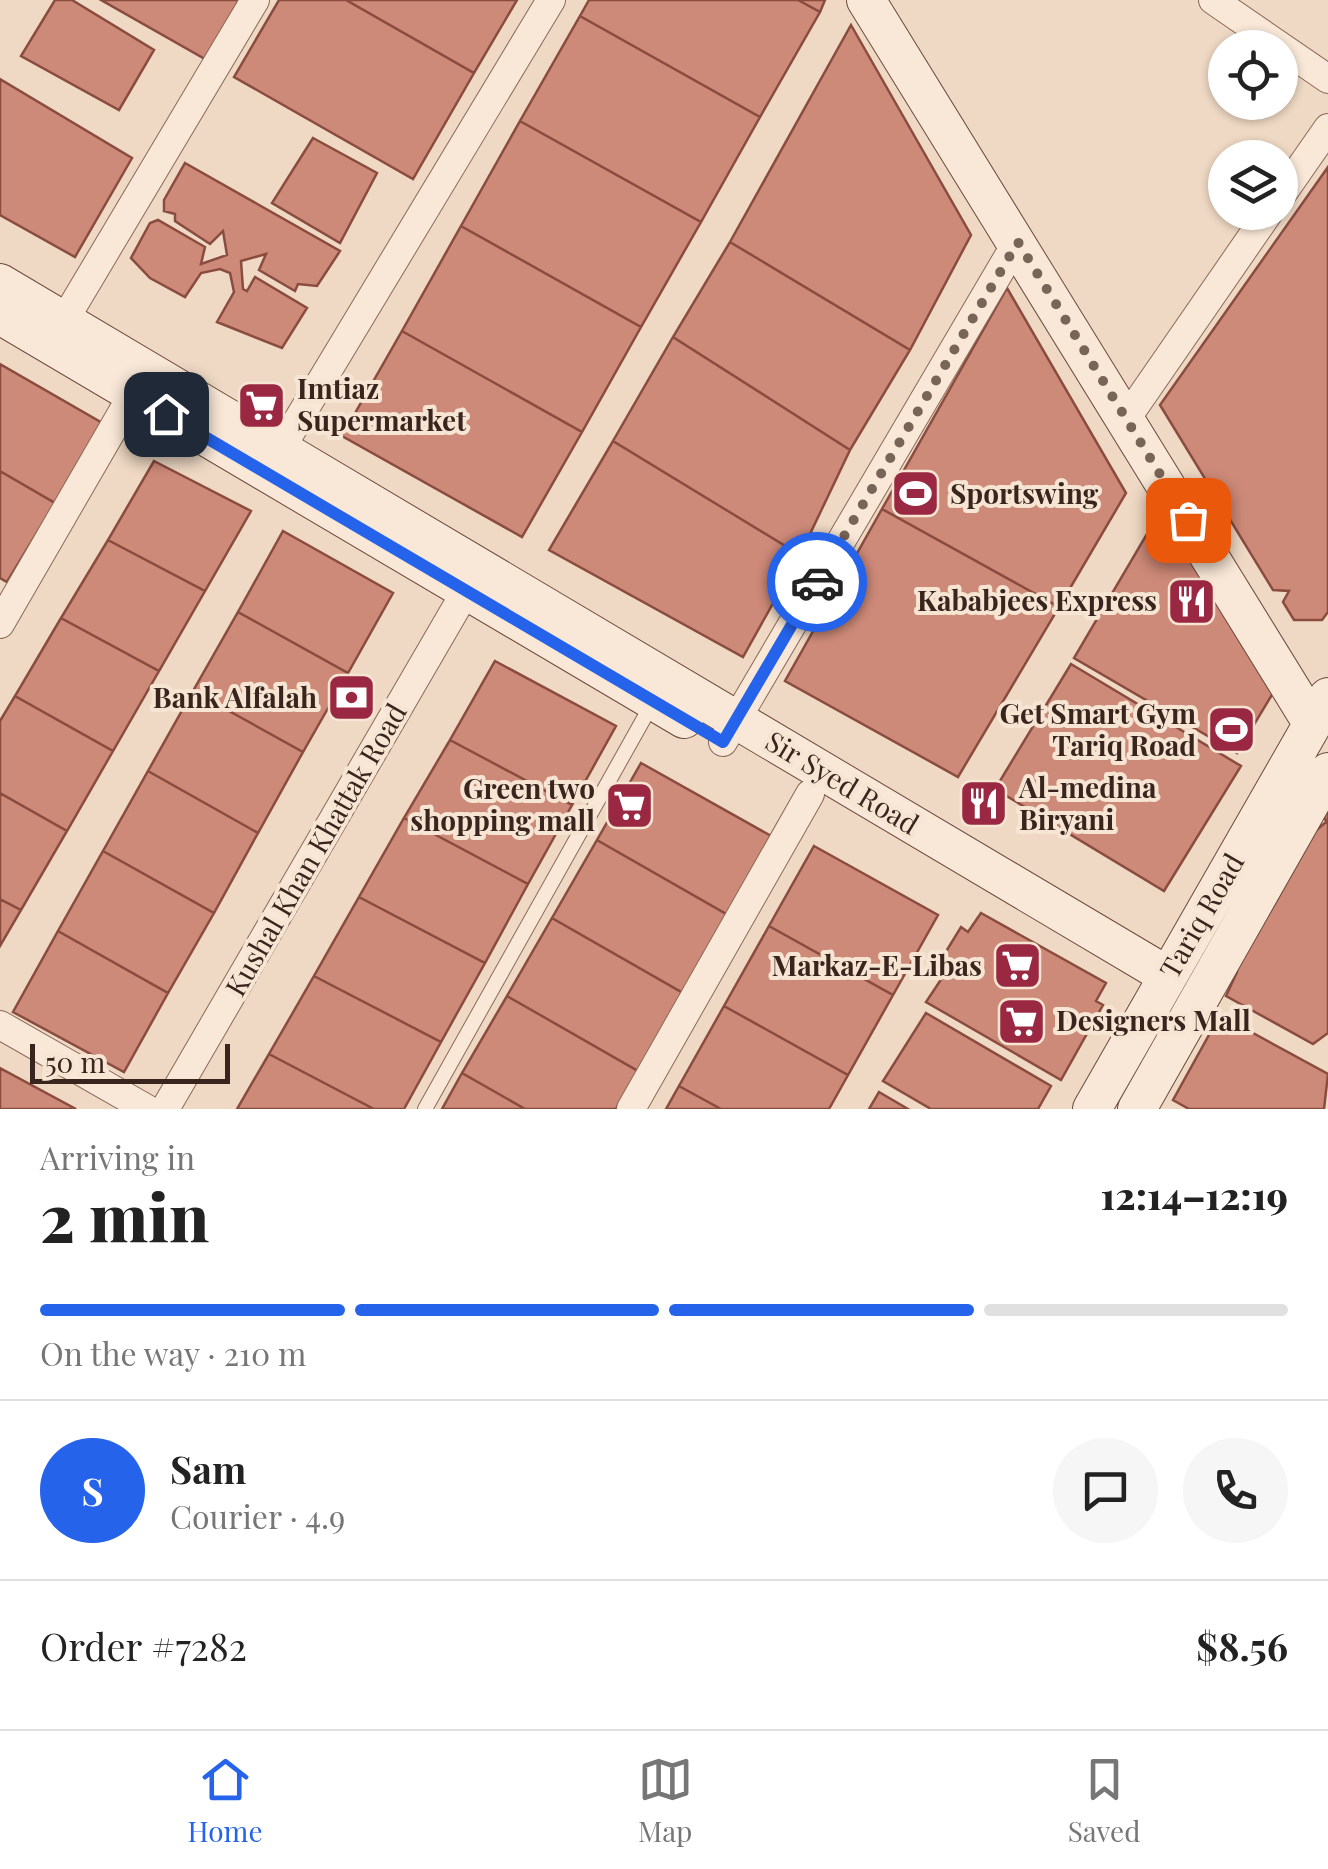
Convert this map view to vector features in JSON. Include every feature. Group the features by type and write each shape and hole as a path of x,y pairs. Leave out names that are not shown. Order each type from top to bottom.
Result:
{"main road":[{"path":"866,0 1126,419 1320,710"},
{"name":"Sir Syed Road","path":"0,283 133,394 273,461 466,591 653,701 729,731 810,794 1162,987"},
{"name":"Sir Syed Road","path":"0,315 57,333 1162,987"},
{"name":"Tariq Road","path":"1092,1109 1320,710"},
{"name":"Tariq Road","path":"1137,1109 1328,772"}],"street":[{"path":"57,333 255,0"},
{"path":"273,461 551,0"},
{"path":"1213,0 1328,79"},
{"path":"1298,171 1328,128"},
{"path":"1126,419 1257,230"},
{"path":"729,731 1018,242"},
{"path":"0,624 133,394"},
{"name":"Kushal Khan Khattak Road","path":"166,1109 466,591"},
{"path":"631,1109 810,794"},
{"path":"0,1026 146,1109"}],"lane":[{"path":"425,1109 653,701"}],"building":[{"path":"55,0 72,0 154,50 119,110 21,56"},
{"path":"101,0 239,0 205,59"},
{"path":"279,0 346,0 474,73 413,179 234,77"},
{"path":"346,0 517,0 474,73"},
{"path":"589,0 798,0 820,12 760,117 580,16"},
{"path":"798,0 825,0 820,12"},
{"path":"580,16 760,117 701,222 520,121"},
{"path":"851,25 971,235 910,350 730,242"},
{"path":"0,79 132,158 75,257 0,215"},
{"path":"520,121 701,222 641,327 461,226"},
{"path":"313,138 377,173 340,243 272,203"},
{"path":"185,163 340,251 317,286 298,284 295,291 259,270 266,254 241,261 243,289 247,291 255,277 307,308 282,348 217,322 234,292 230,273 220,269 201,273 185,297 150,278 131,258 150,223 158,220 205,247 201,264 227,255 223,231 210,244 175,221 175,214 164,211 164,200"},
{"path":"1328,167 1328,612 1322,620 1294,620 1283,602 1289,591 1273,590 1160,405 1284,230 1298,230 1298,210"},
{"path":"461,226 641,327 582,432 402,331"},
{"path":"730,242 910,350 850,450 673,337"},
{"path":"1007,288 1126,493 1059,607 882,509"},
{"path":"402,331 582,432 522,537 342,436"},
{"path":"673,337 850,450 800,555 613,441"},
{"path":"0,364 104,424 55,503 0,471"},
{"path":"613,441 800,555 743,657 549,550"},
{"path":"154,461 251,511 205,591 108,540"},
{"path":"0,471 55,503 7,582 0,578"},
{"path":"1164,505 1276,688 1237,753 1074,658"},
{"path":"882,509 1059,607 958,777 785,681"},
{"path":"283,531 393,593 348,673 238,612"},
{"path":"108,540 205,591 159,671 61,618"},
{"path":"238,612 348,673 303,752 193,691"},
{"path":"61,618 159,671 113,751 15,696"},
{"path":"495,661 616,726 572,805 450,740"},
{"path":"1071,664 1241,766 1164,891 995,789"},
{"path":"193,691 303,752 258,833 148,771"},
{"path":"15,696 113,751 67,831 0,793 0,721"},
{"path":"450,740 572,805 528,884 404,818"},
{"path":"641,763 773,837 728,915 597,840"},
{"path":"148,771 258,833 214,913 103,851"},
{"path":"0,793 67,831 21,910 0,899"},
{"path":"1328,801 1328,1033 1313,1044 1226,996 1237,972 1239,950 1301,843 1326,822 1323,812"},
{"path":"404,818 528,884 485,963 359,897"},
{"path":"597,840 728,915 683,993 552,918"},
{"path":"814,846 938,915 893,995 769,926"},
{"path":"103,851 214,913 168,993 58,931"},
{"path":"359,897 485,963 441,1042 314,976"},
{"path":"0,899 21,910 0,946"},
{"path":"981,913 1106,983 1096,1001 1103,1005 1061,1080 926,1002 948,969 939,963 961,927 968,932"},
{"path":"552,918 683,993 638,1071 507,996"},
{"path":"769,926 893,995 848,1075 724,1006"},
{"path":"58,931 168,993 124,1072 13,1012"},
{"path":"314,976 441,1042 404,1109 374,1109 269,1054"},
{"path":"507,996 638,1071 616,1109 525,1109 462,1073"},
{"path":"724,1006 848,1075 829,1109 721,1109 679,1086"},
{"path":"926,1013 1051,1086 1038,1109 931,1109 883,1081"},
{"path":"1220,1015 1328,1074 1324,1109 1189,1109 1173,1100"},
{"path":"269,1054 374,1109 237,1109"},
{"path":"0,1068 76,1109 0,1109"},
{"path":"462,1073 525,1109 442,1109"},
{"path":"679,1086 721,1109 666,1109"},
{"path":"879,1092 908,1109 869,1109"}],"way so far":[{"path":"817,582 1018,242 1188,520"}],"place":[{"name":"Imtiaz Supermarket","path":"262,405"},
{"name":"Sportswing","path":"915,494"},
{"name":"Kababjees Express","path":"1192,601"},
{"name":"Bank Alfalah","path":"352,698"},
{"name":"Get Smart Gym Tariq Road","path":"1231,730"},
{"name":"Al-medina Biryani","path":"984,804"},
{"name":"Green two shopping mall","path":"630,805"},
{"name":"Markaz-E-Libas","path":"1017,966"},
{"name":"Designers Mall","path":"1021,1021"}],"route":[{"path":"166,414 723,742 817,582"}]}
